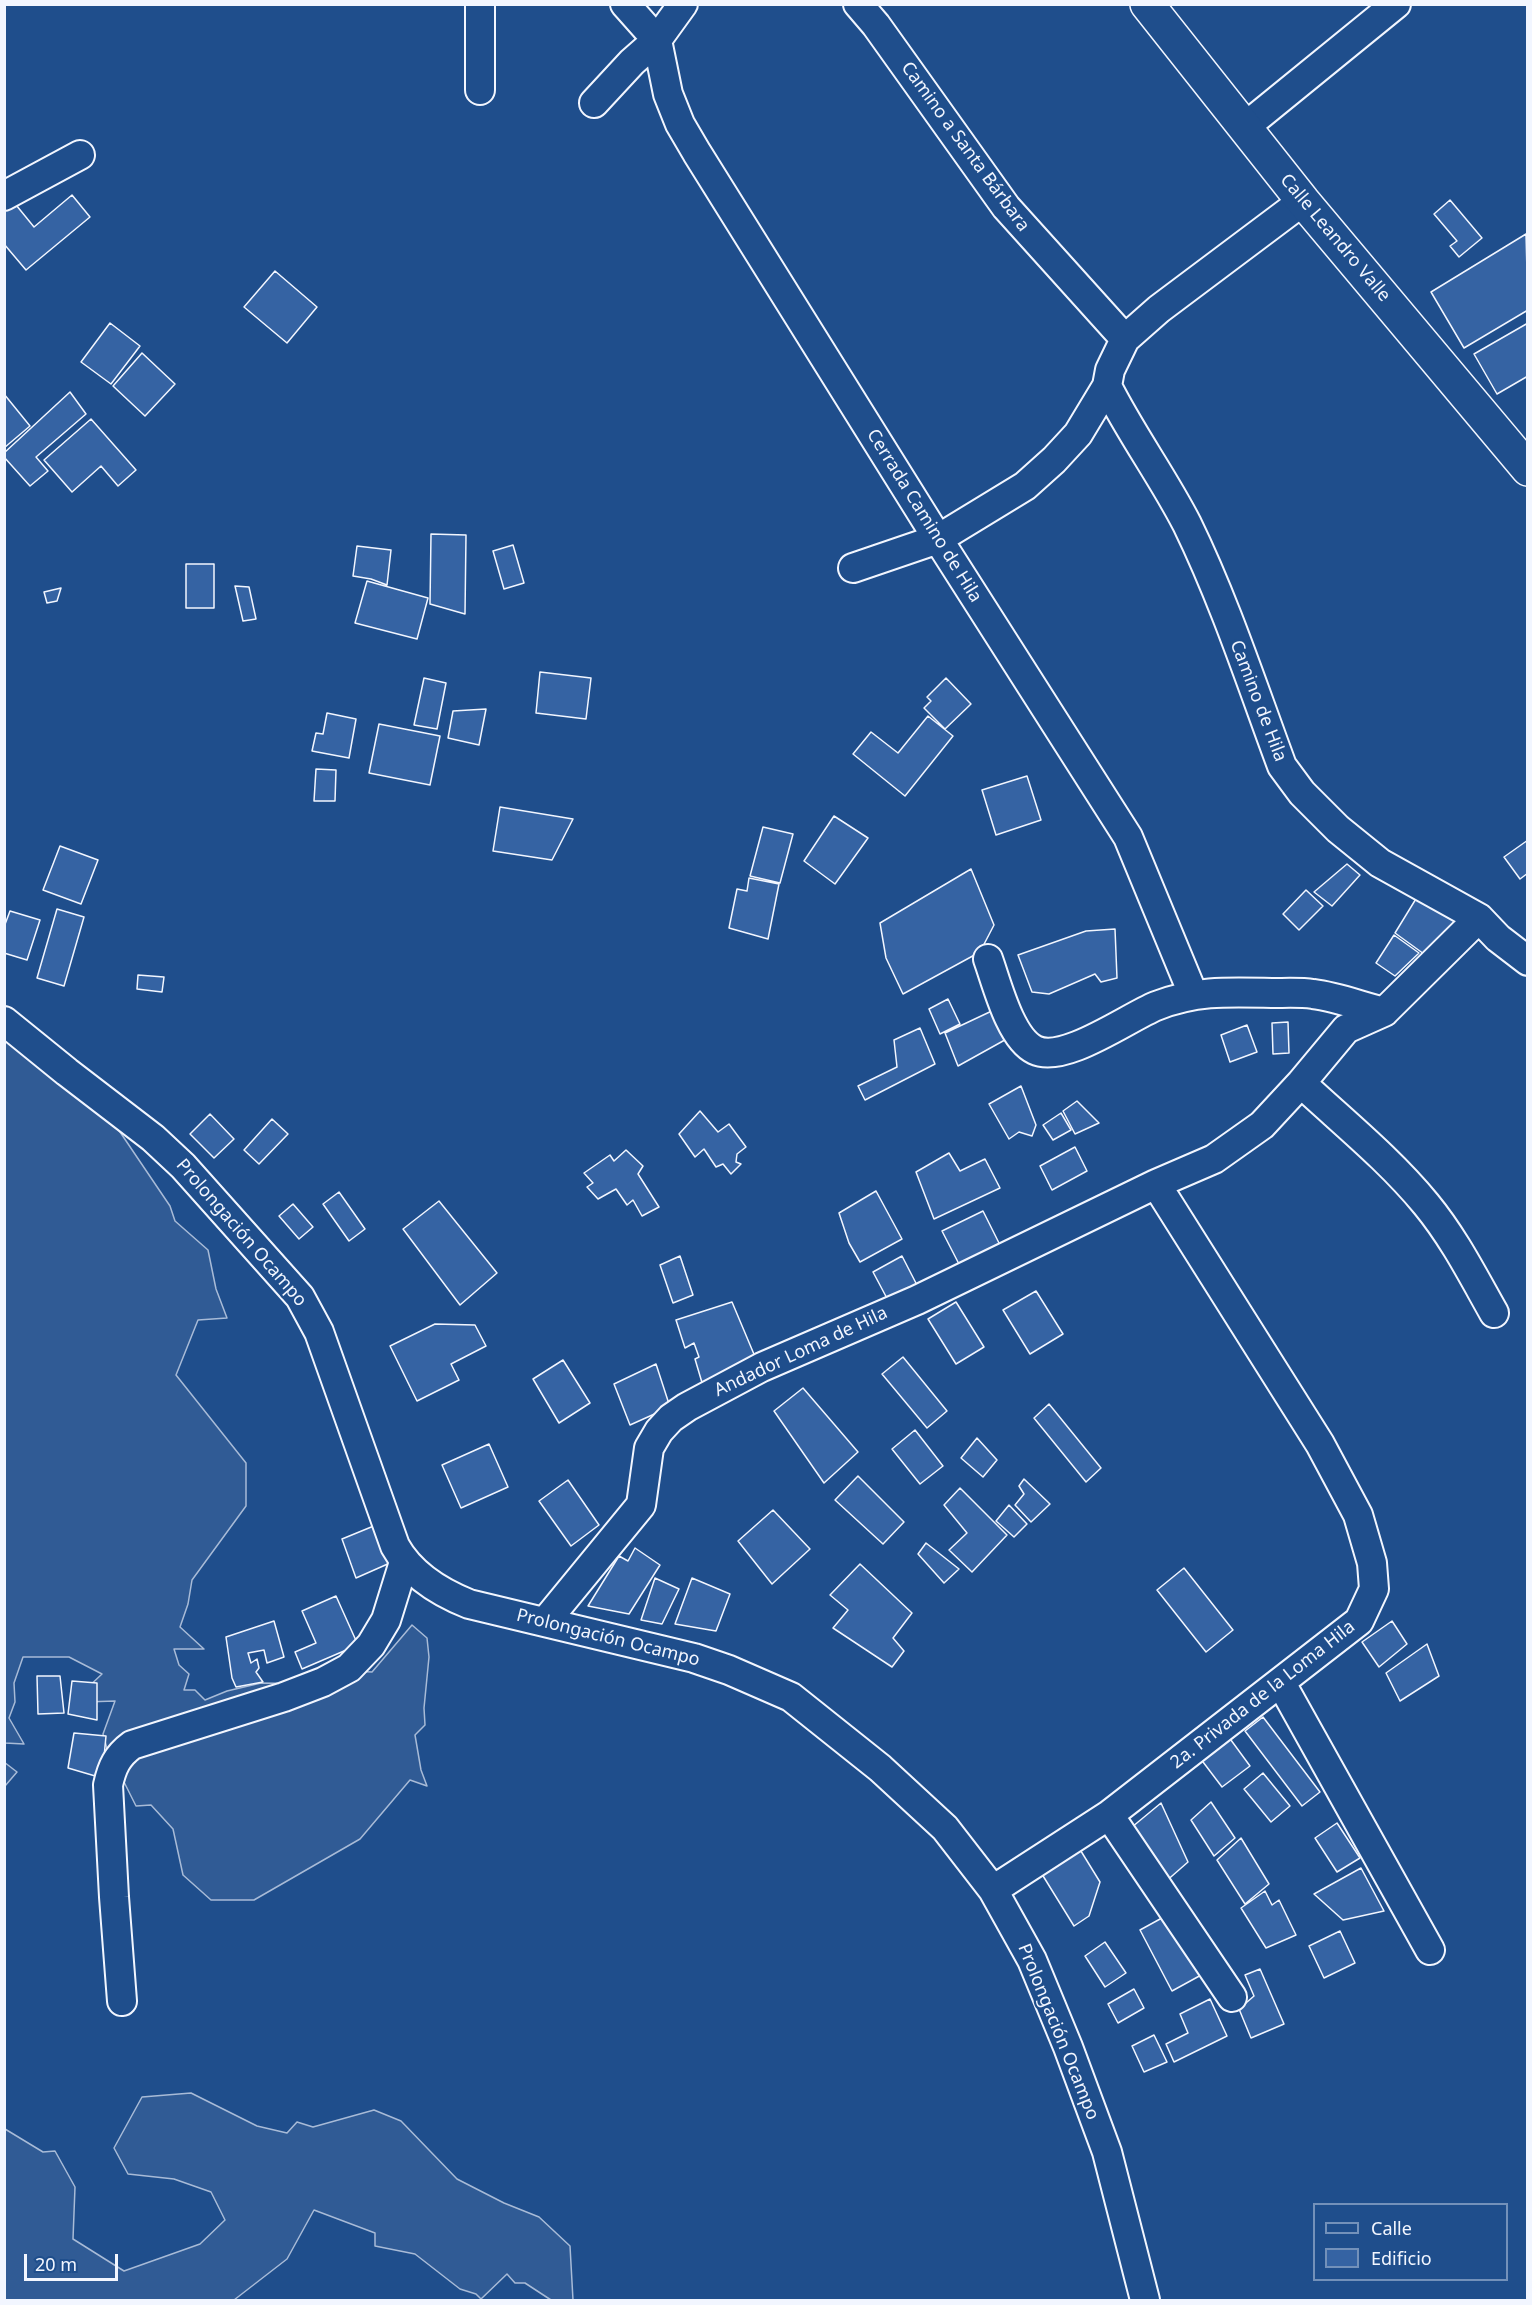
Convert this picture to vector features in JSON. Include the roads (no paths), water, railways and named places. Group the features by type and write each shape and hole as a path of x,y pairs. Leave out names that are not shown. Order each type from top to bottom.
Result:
{"street":[{"path":"480,4 480,90"},
{"path":"625,4 657,40"},
{"path":"594,103 632,62 657,40 683,4"},
{"name":"Camino a Santa Bárbara","path":"858,4 876,25 1006,207 1125,339"},
{"name":"Calle Leandro Valle","path":"1147,4 1304,201 1527,469"},
{"path":"1245,126 1396,4"},
{"name":"Cerrada Camino de Hila","path":"657,40 668,94 680,124 938,539 1128,837 1192,994"},
{"path":"4,196 80,155"},
{"path":"853,568 938,539 1025,486 1078,434 1107,387 1110,370 1125,339 1159,309 1304,201"},
{"name":"Camino de Hila","path":"1107,387 1126,424 1186,522 1209,570 1282,766 1302,793 1338,829 1380,863 1479,918 1527,961"},
{"path":"988,959 1009,1018 1025,1043 1036,1051 1053,1053 1076,1047 1156,1006 1192,994 1312,993 1384,1012 1479,918"},
{"name":"Andador Loma de Hila","path":"545,1622 641,1505 649,1448 658,1431 687,1407 762,1366 917,1300 1156,1184 1214,1159 1262,1125 1346,1029 1384,1012"},
{"name":"Prolongación Ocampo","path":"4,1021 153,1138 183,1166 300,1297 319,1332 395,1546 404,1562 426,1581 447,1595 469,1604 694,1658 729,1670 791,1697 880,1768 945,1828 993,1890 1032,1960 1068,2047 1107,2152 1145,2301"},
{"path":"1301,1083 1378,1154 1426,1204 1459,1250 1494,1313"},
{"name":"2a. Privada de la Loma Hila","path":"993,1890 1109,1815 1281,1683 1359,1621 1374,1590 1372,1563 1358,1515 1320,1444 1156,1184"},
{"path":"122,2001 108,1785 112,1767 121,1754 132,1745 284,1698 323,1682 349,1668 371,1646 386,1620 404,1562"},
{"path":"1281,1683 1430,1950"},
{"path":"1109,1815 1232,1997"}]}
